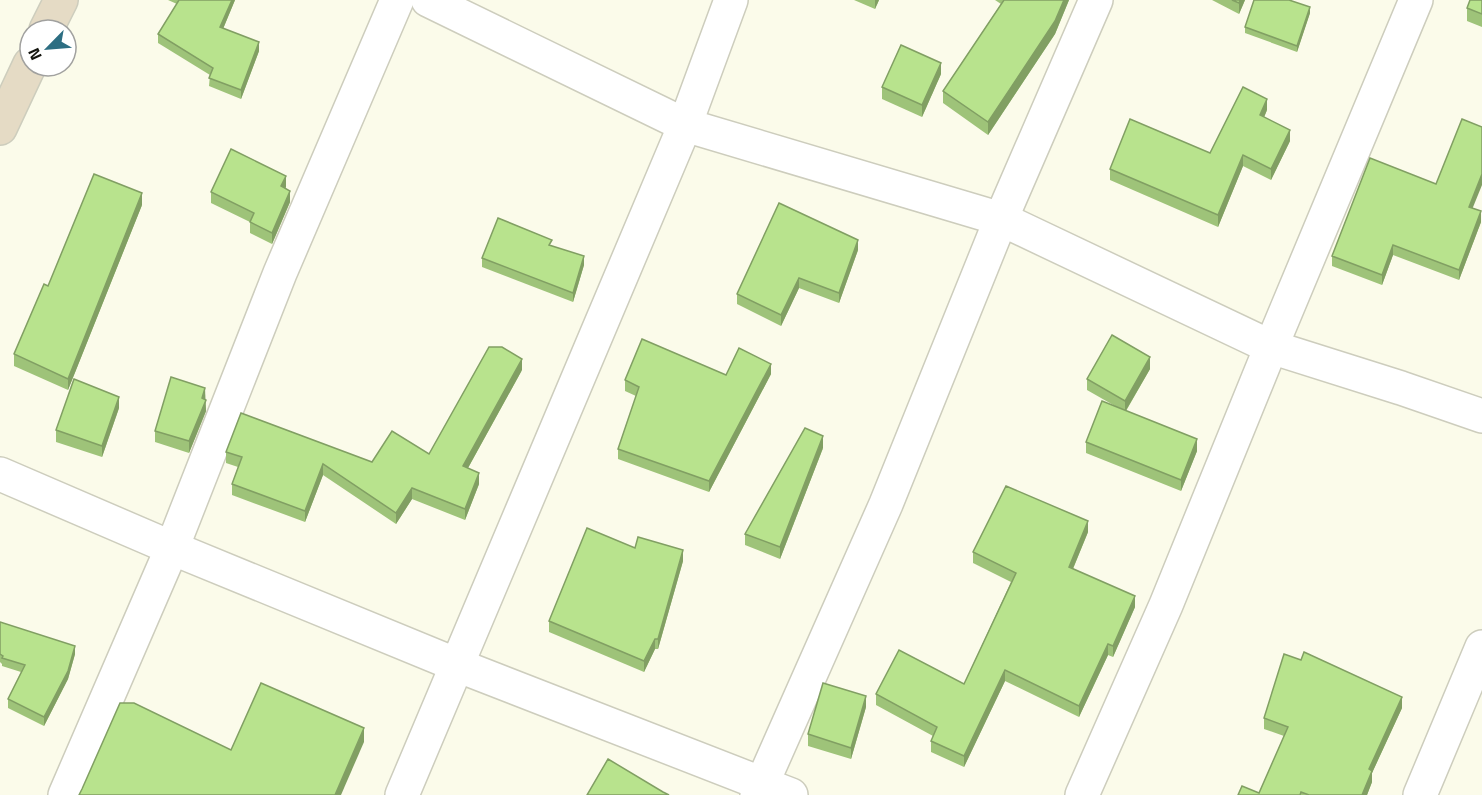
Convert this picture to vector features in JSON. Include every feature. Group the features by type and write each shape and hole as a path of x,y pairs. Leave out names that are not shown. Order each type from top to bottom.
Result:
{"street":[{"path":"52,18 61,0"},
{"path":"65,795 172,548 280,273 397,0"},
{"path":"428,0 685,125 1001,219 1271,347 1482,416"},
{"path":"402,795 685,125 731,0"},
{"path":"0,474 172,548 770,791 1001,219 1096,0"},
{"path":"1082,795 1166,605 1416,0"},
{"path":"0,128 23,78"},
{"path":"1420,795 1482,647"}],"building":[{"path":"179,0 232,0 220,27 259,42 241,90 209,78 213,68 158,34"},
{"path":"1004,0 1064,0 1055,21 988,122 943,91"},
{"path":"1254,0 1289,0 1310,7 1297,46 1245,27"},
{"path":"1470,0 1482,0 1482,14 1467,8"},
{"path":"901,45 941,63 922,105 882,87"},
{"path":"1243,87 1267,99 1260,115 1290,130 1271,169 1243,155 1218,215 1110,169 1130,119 1210,153"},
{"path":"1462,119 1482,127 1482,174 1469,207 1481,211 1459,270 1393,245 1382,275 1332,256 1370,158 1436,184"},
{"path":"231,149 286,176 281,186 290,191 272,233 250,222 254,213 211,192"},
{"path":"94,174 142,193 68,379 14,354 44,284 48,286"},
{"path":"779,203 858,240 839,293 799,278 781,315 737,294"},
{"path":"498,218 552,240 549,245 584,256 573,293 482,258"},
{"path":"1112,335 1150,357 1125,401 1087,379"},
{"path":"642,339 726,375 739,348 771,364 709,481 618,449 639,387 625,380"},
{"path":"489,347 502,347 522,359 463,466 479,473 465,509 412,488 396,513 323,464 305,511 232,484 242,457 226,452 241,413 372,462 392,431 429,454"},
{"path":"171,377 205,388 202,398 206,400 189,441 155,431"},
{"path":"74,379 119,397 102,446 56,430"},
{"path":"1102,401 1197,439 1181,480 1086,442"},
{"path":"805,428 823,436 780,547 745,534"},
{"path":"1006,486 1088,521 1069,567 1135,596 1113,646 1108,644 1079,706 1005,670 964,756 931,741 937,727 876,694 899,650 964,684 1016,573 973,552"},
{"path":"587,528 635,548 638,537 683,550 658,639 655,639 644,661 549,621"},
{"path":"0,622 75,646 68,671 44,717 8,699 25,665 2,658"},
{"path":"1304,652 1402,697 1369,769 1372,771 1362,795 1309,795 1301,792 1300,795 1238,795 1242,786 1259,793 1288,727 1264,718 1284,654 1301,660"},
{"path":"261,683 364,728 335,795 79,795 120,703 134,703 231,750"},
{"path":"823,683 866,696 851,748 808,734"},
{"path":"608,759 663,792 669,795 587,795"}]}
